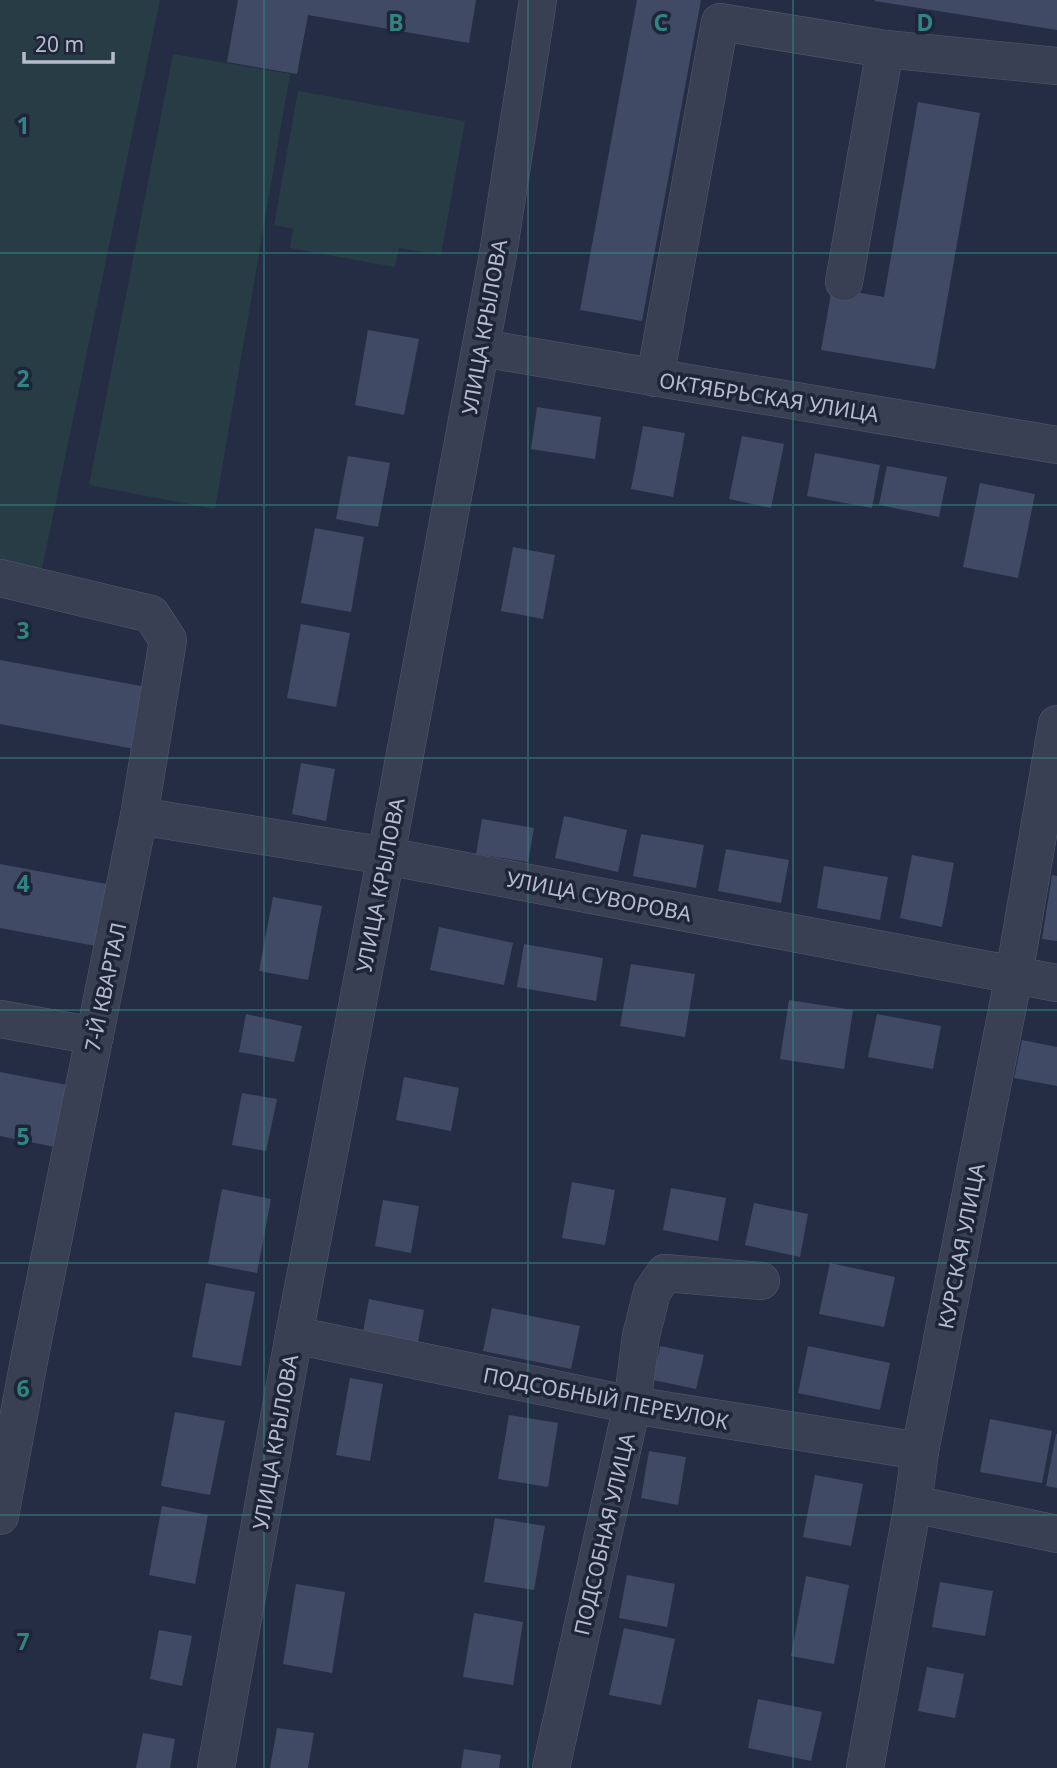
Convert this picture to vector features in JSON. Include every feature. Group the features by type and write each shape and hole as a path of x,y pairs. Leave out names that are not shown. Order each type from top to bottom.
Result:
{"street":[{"name":"УЛИЦА КРЫЛОВА","path":"216,1768 294,1335 481,348 538,0"},
{"path":"655,378 720,22 745,13 885,48 1057,66"},
{"path":"844,282 885,48"},
{"name":"ОКТЯБРЬСКАЯ УЛИЦА","path":"481,348 1057,445"},
{"name":"7-Й КВАРТАЛ","path":"0,578 151,614 168,640 139,816 0,1516"},
{"name":"КУРСКАЯ УЛИЦА","path":"865,1768 913,1504 920,1451 1014,975 1057,724"},
{"name":"УЛИЦА СУВОРОВА","path":"139,816 386,856 1057,983"},
{"path":"0,1019 95,1036"},
{"name":"ПОДСОБНАЯ УЛИЦА","path":"551,1768 632,1405 641,1336 652,1292 665,1273 761,1281"},
{"name":"ПОДСОБНЫЙ ПЕРЕУЛОК","path":"294,1335 632,1405 920,1451"},
{"path":"913,1504 1057,1534"}],"shaded area":[{"path":"0,0 160,0 42,569 0,560"},
{"path":"173,54 290,74 215,509 89,485"},
{"path":"298,91 465,121 441,255 399,248 395,267 290,248 293,229 274,225"}],"building":[{"path":"238,0 476,0 469,43 308,15 297,74 227,62"},
{"path":"637,0 701,0 642,321 580,310"},
{"path":"1057,0 1057,30 875,1"},
{"path":"918,102 980,113 935,369 821,350 832,288 884,297"},
{"path":"368,330 419,339 404,415 355,405"},
{"path":"537,407 601,417 595,459 531,449"},
{"path":"643,426 685,433 673,497 631,489"},
{"path":"742,436 784,444 771,508 729,499"},
{"path":"815,453 880,465 872,508 807,496"},
{"path":"348,456 390,463 378,527 336,519"},
{"path":"887,466 947,477 939,517 879,505"},
{"path":"980,483 1035,494 1018,578 963,567"},
{"path":"315,528 364,537 351,612 301,603"},
{"path":"513,547 555,555 543,619 501,611"},
{"path":"301,624 350,633 336,707 287,698"},
{"path":"0,660 152,688 140,750 0,724"},
{"path":"301,763 335,769 326,821 292,814"},
{"path":"564,816 627,830 618,872 555,858"},
{"path":"482,819 534,828 528,862 476,854"},
{"path":"641,834 704,845 696,888 633,876"},
{"path":"726,849 789,860 781,903 718,891"},
{"path":"912,855 954,863 942,927 900,918"},
{"path":"0,864 112,885 101,947 0,928"},
{"path":"824,866 888,877 880,920 817,908"},
{"path":"1052,875 1057,876 1057,941 1042,939"},
{"path":"273,897 322,906 308,980 259,971"},
{"path":"439,927 513,943 504,985 430,970"},
{"path":"524,944 603,958 596,1001 517,987"},
{"path":"631,964 695,974 685,1037 620,1026"},
{"path":"789,1000 853,1010 844,1069 780,1059"},
{"path":"246,1014 302,1026 294,1062 239,1052"},
{"path":"877,1014 941,1026 933,1069 868,1057"},
{"path":"1022,1040 1057,1047 1057,1086 1014,1078"},
{"path":"0,1072 72,1086 60,1148 0,1136"},
{"path":"404,1077 459,1088 451,1131 396,1120"},
{"path":"242,1093 277,1099 266,1151 232,1145"},
{"path":"572,1182 615,1190 605,1245 562,1238"},
{"path":"671,1188 726,1198 718,1241 663,1230"},
{"path":"222,1189 271,1199 257,1273 208,1264"},
{"path":"383,1200 419,1206 411,1253 375,1246"},
{"path":"754,1203 808,1214 800,1257 745,1245"},
{"path":"830,1263 895,1277 884,1327 819,1314"},
{"path":"206,1283 255,1292 241,1366 192,1357"},
{"path":"369,1299 424,1310 416,1352 361,1342"},
{"path":"492,1308 580,1326 571,1369 483,1351"},
{"path":"660,1346 704,1355 696,1389 653,1380"},
{"path":"808,1346 890,1363 880,1410 798,1393"},
{"path":"350,1378 383,1384 370,1461 336,1455"},
{"path":"175,1412 225,1421 210,1495 161,1486"},
{"path":"509,1415 558,1423 548,1487 498,1479"},
{"path":"990,1419 1052,1431 1042,1483 980,1472"},
{"path":"1057,1434 1057,1488 1046,1486"},
{"path":"649,1451 686,1457 678,1505 641,1498"},
{"path":"815,1475 863,1484 851,1546 803,1537"},
{"path":"162,1506 208,1515 195,1584 149,1575"},
{"path":"495,1518 545,1526 534,1590 484,1582"},
{"path":"627,1575 675,1584 667,1627 619,1618"},
{"path":"806,1576 849,1585 834,1664 791,1656"},
{"path":"940,1582 993,1591 985,1636 932,1627"},
{"path":"296,1584 345,1592 332,1673 283,1664"},
{"path":"474,1613 523,1622 513,1685 463,1677"},
{"path":"624,1628 675,1639 661,1705 609,1695"},
{"path":"159,1630 192,1636 182,1686 150,1679"},
{"path":"927,1667 964,1674 955,1718 918,1711"},
{"path":"758,1699 822,1712 811,1761 748,1748"},
{"path":"277,1728 314,1733 308,1768 270,1768"},
{"path":"143,1733 175,1739 170,1768 136,1768"},
{"path":"464,1749 501,1755 499,1768 461,1768"}]}
